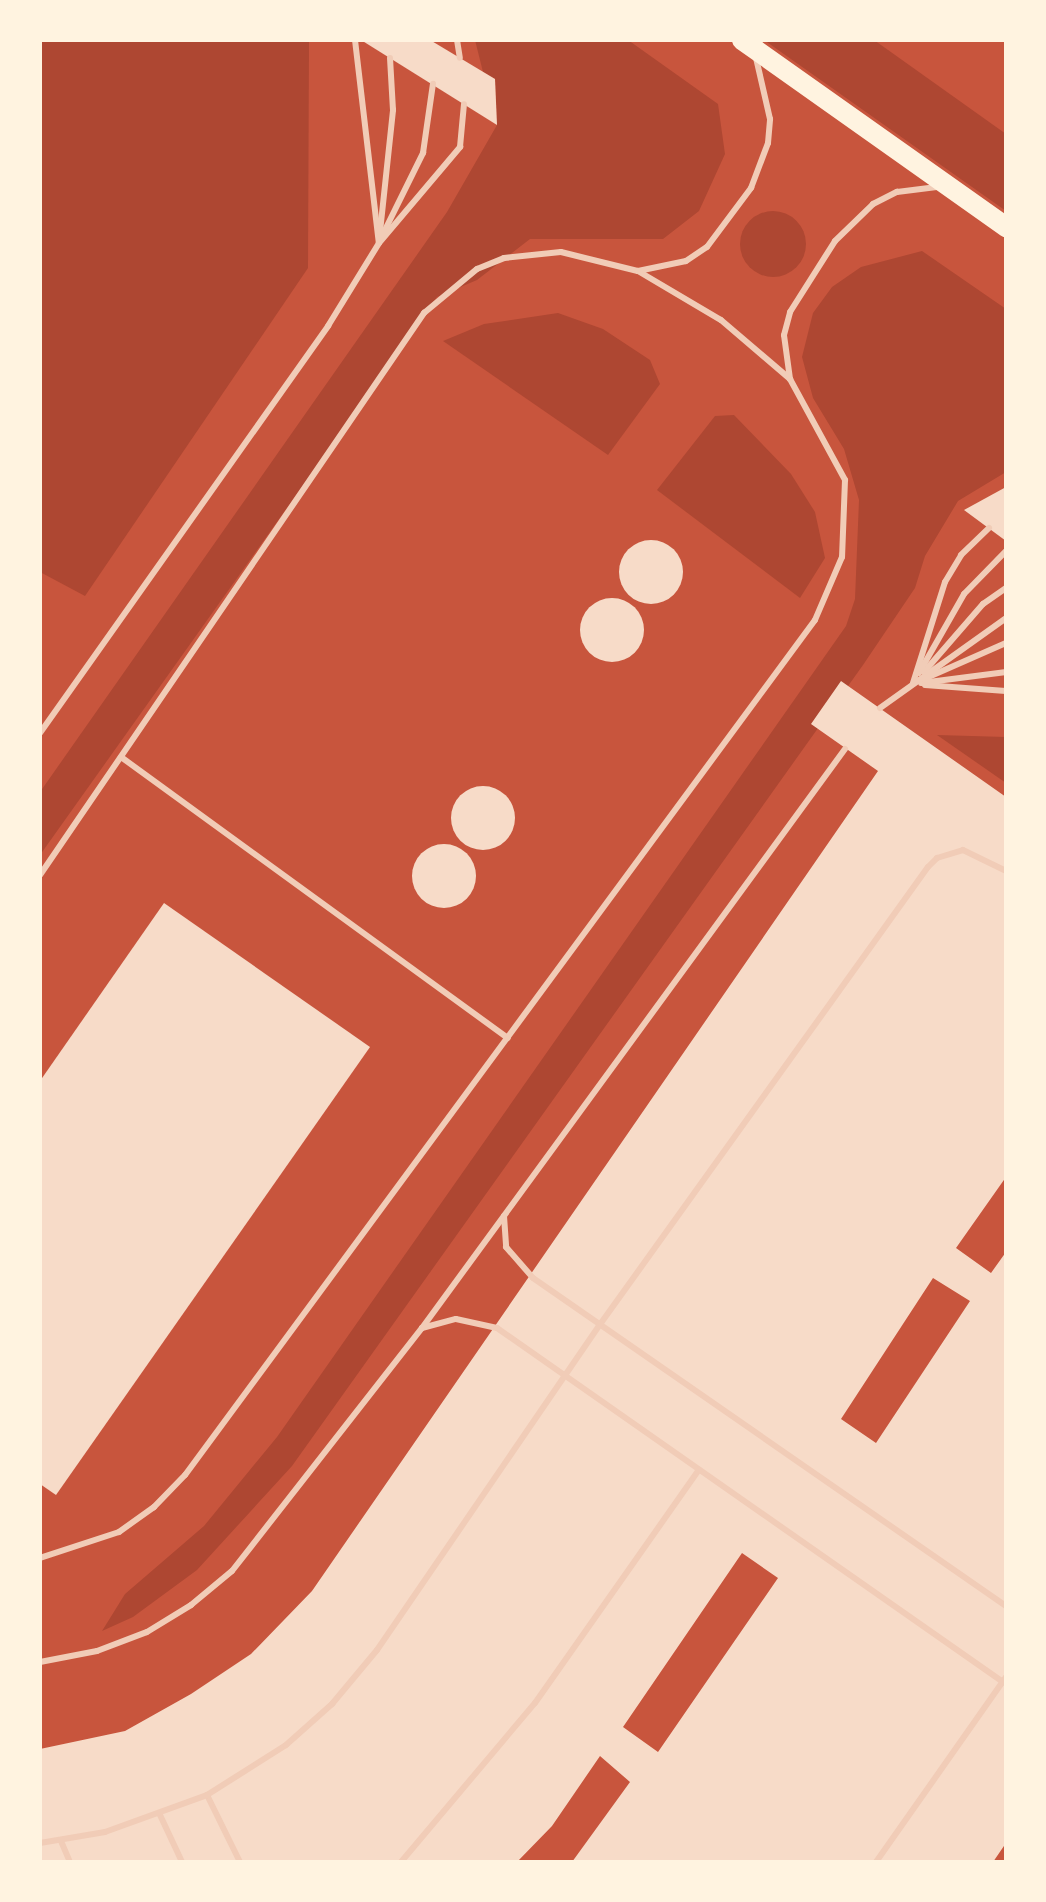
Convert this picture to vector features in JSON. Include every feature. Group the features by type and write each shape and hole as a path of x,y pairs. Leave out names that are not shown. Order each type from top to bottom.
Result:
{"main road":[{"path":"747,44 1006,227"}],"lane":[{"path":"355,40 379,243"},
{"path":"457,40 460,58"},
{"path":"638,271 686,261 707,247 751,188 765,155 770,119 768,94 747,44"},
{"path":"379,243 393,110 390,58"},
{"path":"40,733 328,326 379,243 423,153 433,84"},
{"path":"379,243 460,147 464,104"},
{"path":"40,1558 119,1532 154,1507 185,1475 780,672 831,593 847,521 845,480 790,379 784,335 790,312 852,220 897,192 950,187"},
{"path":"40,875 396,353 448,288 477,269 532,252 575,254 638,271 721,320 790,379"},
{"path":"913,683 945,582 961,555 989,528"},
{"path":"913,683 964,594 1006,551"},
{"path":"913,683 983,604 1006,588"},
{"path":"880,708 1006,618"},
{"path":"913,683 1006,643"},
{"path":"913,683 1006,672"},
{"path":"913,683 1006,691"},
{"path":"40,1662 97,1651 147,1632 191,1605 232,1571 422,1328 845,749"},
{"path":"121,757 508,1038"},
{"path":"40,1843 61,1841 160,1815 207,1795 286,1745 332,1704 377,1650 601,1323 928,867 937,858 963,850 1006,871"},
{"path":"504,1216 506,1247 533,1278 1006,1606"},
{"path":"422,1328 456,1319 497,1328 1004,1680 876,1862"},
{"path":"401,1862 535,1703 699,1470"},
{"path":"207,1795 240,1862"},
{"path":"160,1815 182,1862"},
{"path":"61,1841 70,1862"}],"shaded area":[{"path":"40,40 309,40 308,268 85,596 40,572"},
{"path":"475,40 628,40 718,104 725,154 699,211 663,239 530,239 477,280 437,297 40,855 40,792 447,212 497,125 495,79 483,72"},
{"path":"764,40 874,40 1006,134 1006,211"},
{"path":"773,211 786,214 796,221 803,231 806,244 803,257 796,267 786,274 773,277 760,274 750,267 743,257 740,244 743,231 750,221 760,214"},
{"path":"922,251 1006,309 1006,472 958,501 925,556 915,588 863,665 292,1466 197,1570 133,1617 102,1631 125,1594 204,1526 277,1437 846,626 855,599 859,500 844,449 813,398 802,357 813,313 832,287 861,267"},
{"path":"558,313 603,329 650,360 660,384 608,455 443,341 484,324"},
{"path":"734,415 791,474 815,512 825,558 800,598 657,490 715,416"},
{"path":"937,735 1006,737 1006,783"}],"building":[{"path":"361,40 430,40 495,79 497,125"},
{"path":"1006,487 1006,541 964,510"},
{"path":"651,540 669,546 677,554 683,572 677,590 669,598 651,604 633,598 625,590 619,572 625,554 633,546"},
{"path":"612,598 630,604 638,612 644,630 638,648 630,656 612,662 594,656 586,648 580,630 586,612 594,604"},
{"path":"841,681 1006,797 1006,1177 956,1248 991,1273 1006,1252 1006,1843 993,1862 572,1862 630,1782 600,1756 552,1826 517,1862 40,1862 40,1749 125,1731 191,1694 251,1654 312,1591 878,771 811,724","holes":["933,1278 970,1301 876,1443 841,1419","742,1553 778,1578 658,1752 623,1727"]},
{"path":"483,786 501,792 509,800 515,818 509,836 501,844 483,850 465,844 457,836 451,818 457,800 465,792"},
{"path":"444,844 462,850 470,858 476,876 470,894 462,902 444,908 426,902 418,894 412,876 418,858 426,850"},
{"path":"164,903 370,1047 56,1495 40,1484 40,1081"}]}
